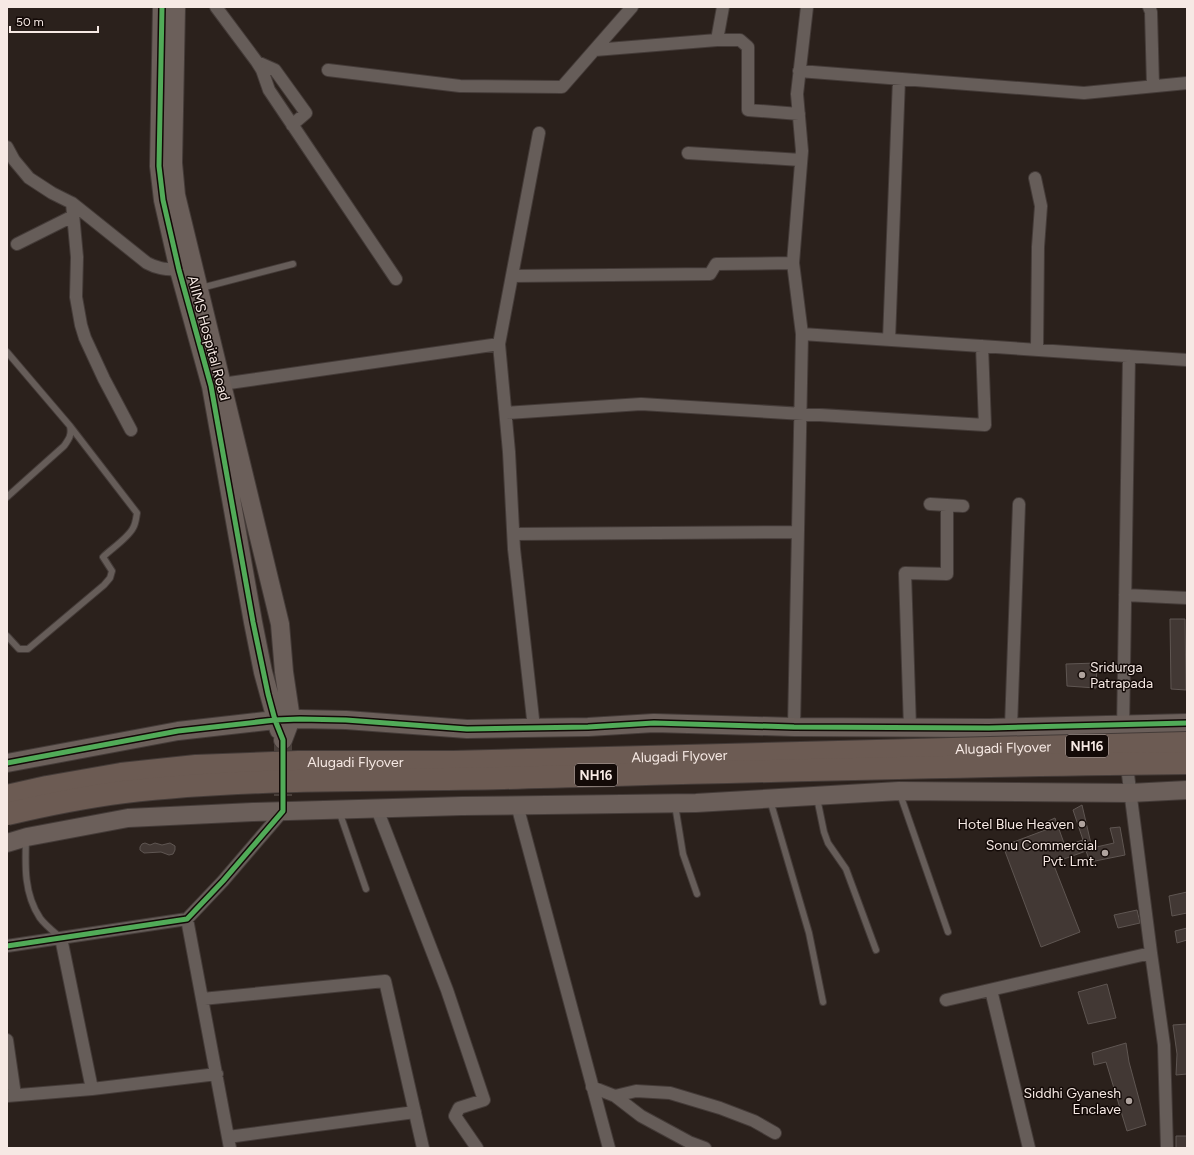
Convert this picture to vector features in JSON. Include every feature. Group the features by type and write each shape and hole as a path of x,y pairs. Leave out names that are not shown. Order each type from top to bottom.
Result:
{"highway":[{"name":"Alugadi Flyover","path":"7,796 47,787 121,774 196,766 298,762 453,762 1187,743"},
{"name":"Alugadi Flyover","path":"7,814 48,804 122,792 290,780 457,779 1039,764 1187,763"}],"street":[{"name":"AIIMS Hospital Road","path":"162,7 159,166 163,200 179,270 194,288 222,384 280,624 284,672 283,719"},
{"name":"AIIMS Hospital Road","path":"176,7 173,163 176,195 263,672 283,719"},
{"path":"216,7 257,62 262,70 268,90 396,279"},
{"path":"328,70 460,86 562,87 632,7"},
{"path":"717,40 723,7"},
{"path":"794,727 802,334 793,263 802,151 797,94 807,7"},
{"path":"1149,7 1151,12 1153,86"},
{"path":"595,50 717,40 740,40 748,47 748,110 799,114"},
{"path":"257,62 275,70 306,113 292,125"},
{"path":"799,71 1084,93 1187,83"},
{"path":"889,340 899,79"},
{"path":"534,728 514,534 506,413 499,344 539,133"},
{"path":"7,147 14,160 29,178 52,193 72,203 147,263 163,269 179,270"},
{"path":"688,153 801,160"},
{"path":"1035,178 1041,206 1038,247 1037,350"},
{"path":"72,203 77,257 76,297 81,325 85,338 104,379 131,430"},
{"path":"17,244 73,216"},
{"path":"512,276 710,274 716,264 793,263"},
{"path":"802,334 1187,360"},
{"path":"222,384 499,344"},
{"path":"506,413 641,404 800,415 985,425 982,346"},
{"path":"1129,356 1122,724 1164,1044 1167,1148"},
{"path":"930,504 963,506"},
{"path":"1011,727 1019,504"},
{"path":"910,728 905,573 946,574 947,505"},
{"path":"514,534 798,532"},
{"path":"1125,595 1187,598"},
{"path":"7,763 178,731 283,719 346,720 467,729 588,728 654,723 794,727 910,728 1187,723"},
{"path":"7,843 27,837 128,818 283,804 339,810 675,803 898,791 1130,793 1187,790"},
{"path":"7,946 187,919 223,881 283,804"},
{"path":"517,806 609,1148"},
{"path":"377,809 447,990 484,1100 458,1108 455,1116 477,1148"},
{"path":"187,919 229,1143 415,1112"},
{"path":"61,938 92,1089"},
{"path":"946,1000 1151,953"},
{"path":"202,999 385,981 423,1148"},
{"path":"991,990 1029,1148"},
{"path":"7,1040 11,1095 92,1089 216,1074"},
{"path":"592,1087 614,1096 641,1116 688,1142 705,1148"},
{"path":"614,1096 636,1091 670,1093 720,1108 754,1121 774,1133"}],"lane":[{"path":"194,288 293,264"},
{"path":"7,352 70,426 137,512 136,522 133,529 102,557 112,571 110,578 104,585 28,649 19,649 7,636"},
{"path":"7,497 64,446 70,438 72,432 70,426"},
{"path":"898,791 948,932"},
{"path":"816,796 824,832 828,842 846,869 876,950"},
{"path":"769,799 809,933 823,1002"},
{"path":"675,803 683,854 697,894"},
{"path":"339,810 366,889"},
{"path":"27,837 25,868 28,893 40,918 61,938"}],"building":[{"path":"1170,619 1185,619 1186,690 1171,689"},
{"name":"Sridurga Patrapada","path":"1097,663 1096,688 1067,686 1066,664"},
{"path":"1082,805 1092,848 1114,843 1110,828 1120,827 1125,855 1090,862 1086,851 1053,863 1080,932 1041,947 1003,846 1048,829 1046,822 1055,818 1065,846 1083,840 1073,810"},
{"path":"145,843 150,845 155,843 162,845 170,843 175,846 175,850 173,854 169,855 161,852 144,853 140,850 140,847"},
{"path":"1187,892 1187,913 1172,916 1169,896"},
{"path":"1137,910 1140,923 1118,928 1114,915"},
{"path":"1187,928 1187,940 1177,943 1175,931"},
{"path":"1107,984 1116,1018 1088,1024 1078,992"},
{"path":"1187,1024 1187,1074 1176,1075 1177,1054 1173,1025"},
{"path":"1126,1043 1129,1062 1146,1125 1127,1131 1106,1062 1094,1065 1092,1053"},
{"path":"1176,1136 1187,1136 1187,1148 1176,1148"}],"tunnel":[{"path":"283,740 283,796"}],"cycle path":[{"path":"7,946 187,919 223,881 283,811 283,740 275,720 268,694 253,622 211,386 179,270 163,200 159,166 162,7"},
{"path":"7,763 178,731 275,720 300,719 346,720 467,729 588,727 654,723 794,727 989,728 1187,723"}],"place":[{"name":"Sridurga Patrapada","path":"1082,675"},
{"name":"Hotel Blue Heaven","path":"1082,824"},
{"name":"Sonu Commercial Pvt. Lmt.","path":"1105,853"},
{"name":"Siddhi Gyanesh Enclave","path":"1129,1101"}]}
